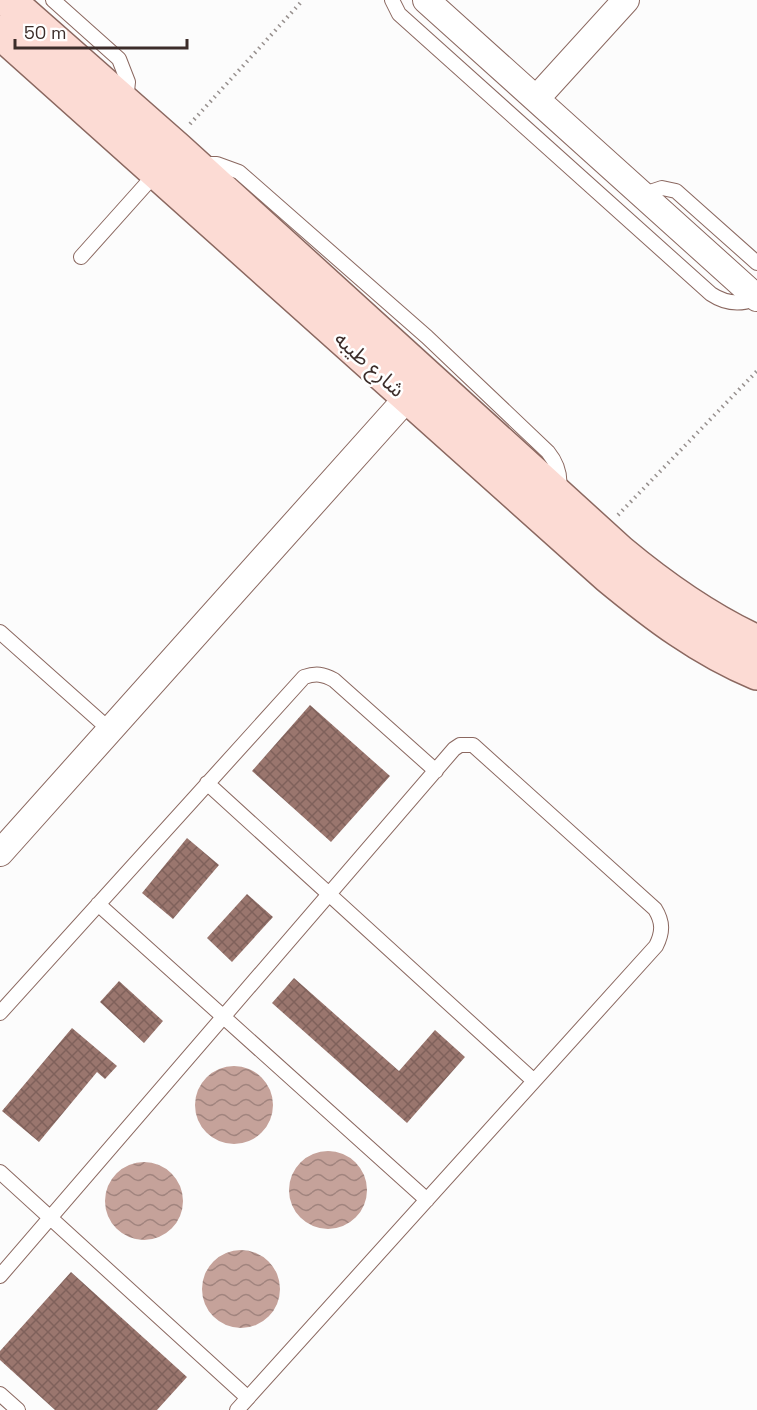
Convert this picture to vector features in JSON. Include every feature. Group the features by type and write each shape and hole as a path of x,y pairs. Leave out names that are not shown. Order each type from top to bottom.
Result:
{"main road":[{"name":"شارع طيبه","path":"8,0 125,105 407,398 641,603 675,629 708,649 757,673"},
{"name":"شارع طيبه","path":"0,32 174,158 652,579 721,624 757,642"}],"street":[{"path":"536,99 626,0"},
{"path":"433,3 641,195 757,298"},
{"path":"0,853 407,398"}],"lane":[{"path":"53,0 119,60 128,82 125,105"},
{"path":"392,0 399,14 711,294 734,303 757,298"},
{"path":"81,256 174,158"},
{"path":"641,195 662,188 676,191 757,263"},
{"path":"1,635 110,730"},
{"path":"0,1013 304,677 314,674 325,675 334,680 436,771"},
{"path":"0,1276 436,771 460,745 472,745 655,909 662,927 660,937 656,946 237,1410"},
{"path":"207,783 534,1081"},
{"path":"98,904 427,1200"},
{"path":"0,1172 248,1398"},
{"path":"2,1401 18,1410"}],"path":[{"path":"174,158 303,0"},
{"path":"601,534 757,371"}],"water":[{"path":"226,1066 242,1066 256,1072 267,1083 273,1097 273,1113 267,1127 256,1138 242,1144 226,1144 212,1138 201,1127 195,1113 195,1097 201,1083 212,1072"},
{"path":"320,1151 336,1151 350,1157 361,1168 367,1182 367,1198 361,1212 350,1223 336,1229 320,1229 306,1223 295,1212 289,1198 289,1182 295,1168 306,1157"},
{"path":"136,1162 152,1162 166,1168 177,1179 183,1193 183,1209 177,1223 166,1234 152,1240 136,1240 122,1234 111,1223 105,1209 105,1193 111,1179 122,1168"},
{"path":"233,1250 249,1250 263,1256 274,1267 280,1281 280,1297 274,1311 263,1322 249,1328 233,1328 219,1322 208,1311 202,1297 202,1281 208,1267 219,1256"}],"building":[{"path":"310,705 390,776 331,842 252,771"},
{"path":"187,838 219,865 173,919 142,893"},
{"path":"247,894 273,917 232,962 207,938"},
{"path":"294,978 399,1071 435,1030 465,1057 407,1123 272,1003"},
{"path":"119,981 163,1021 144,1043 100,1002"},
{"path":"72,1028 117,1066 105,1079 97,1072 39,1142 2,1111"},
{"path":"71,1272 187,1377 157,1410 55,1410 0,1360 0,1351"}]}
